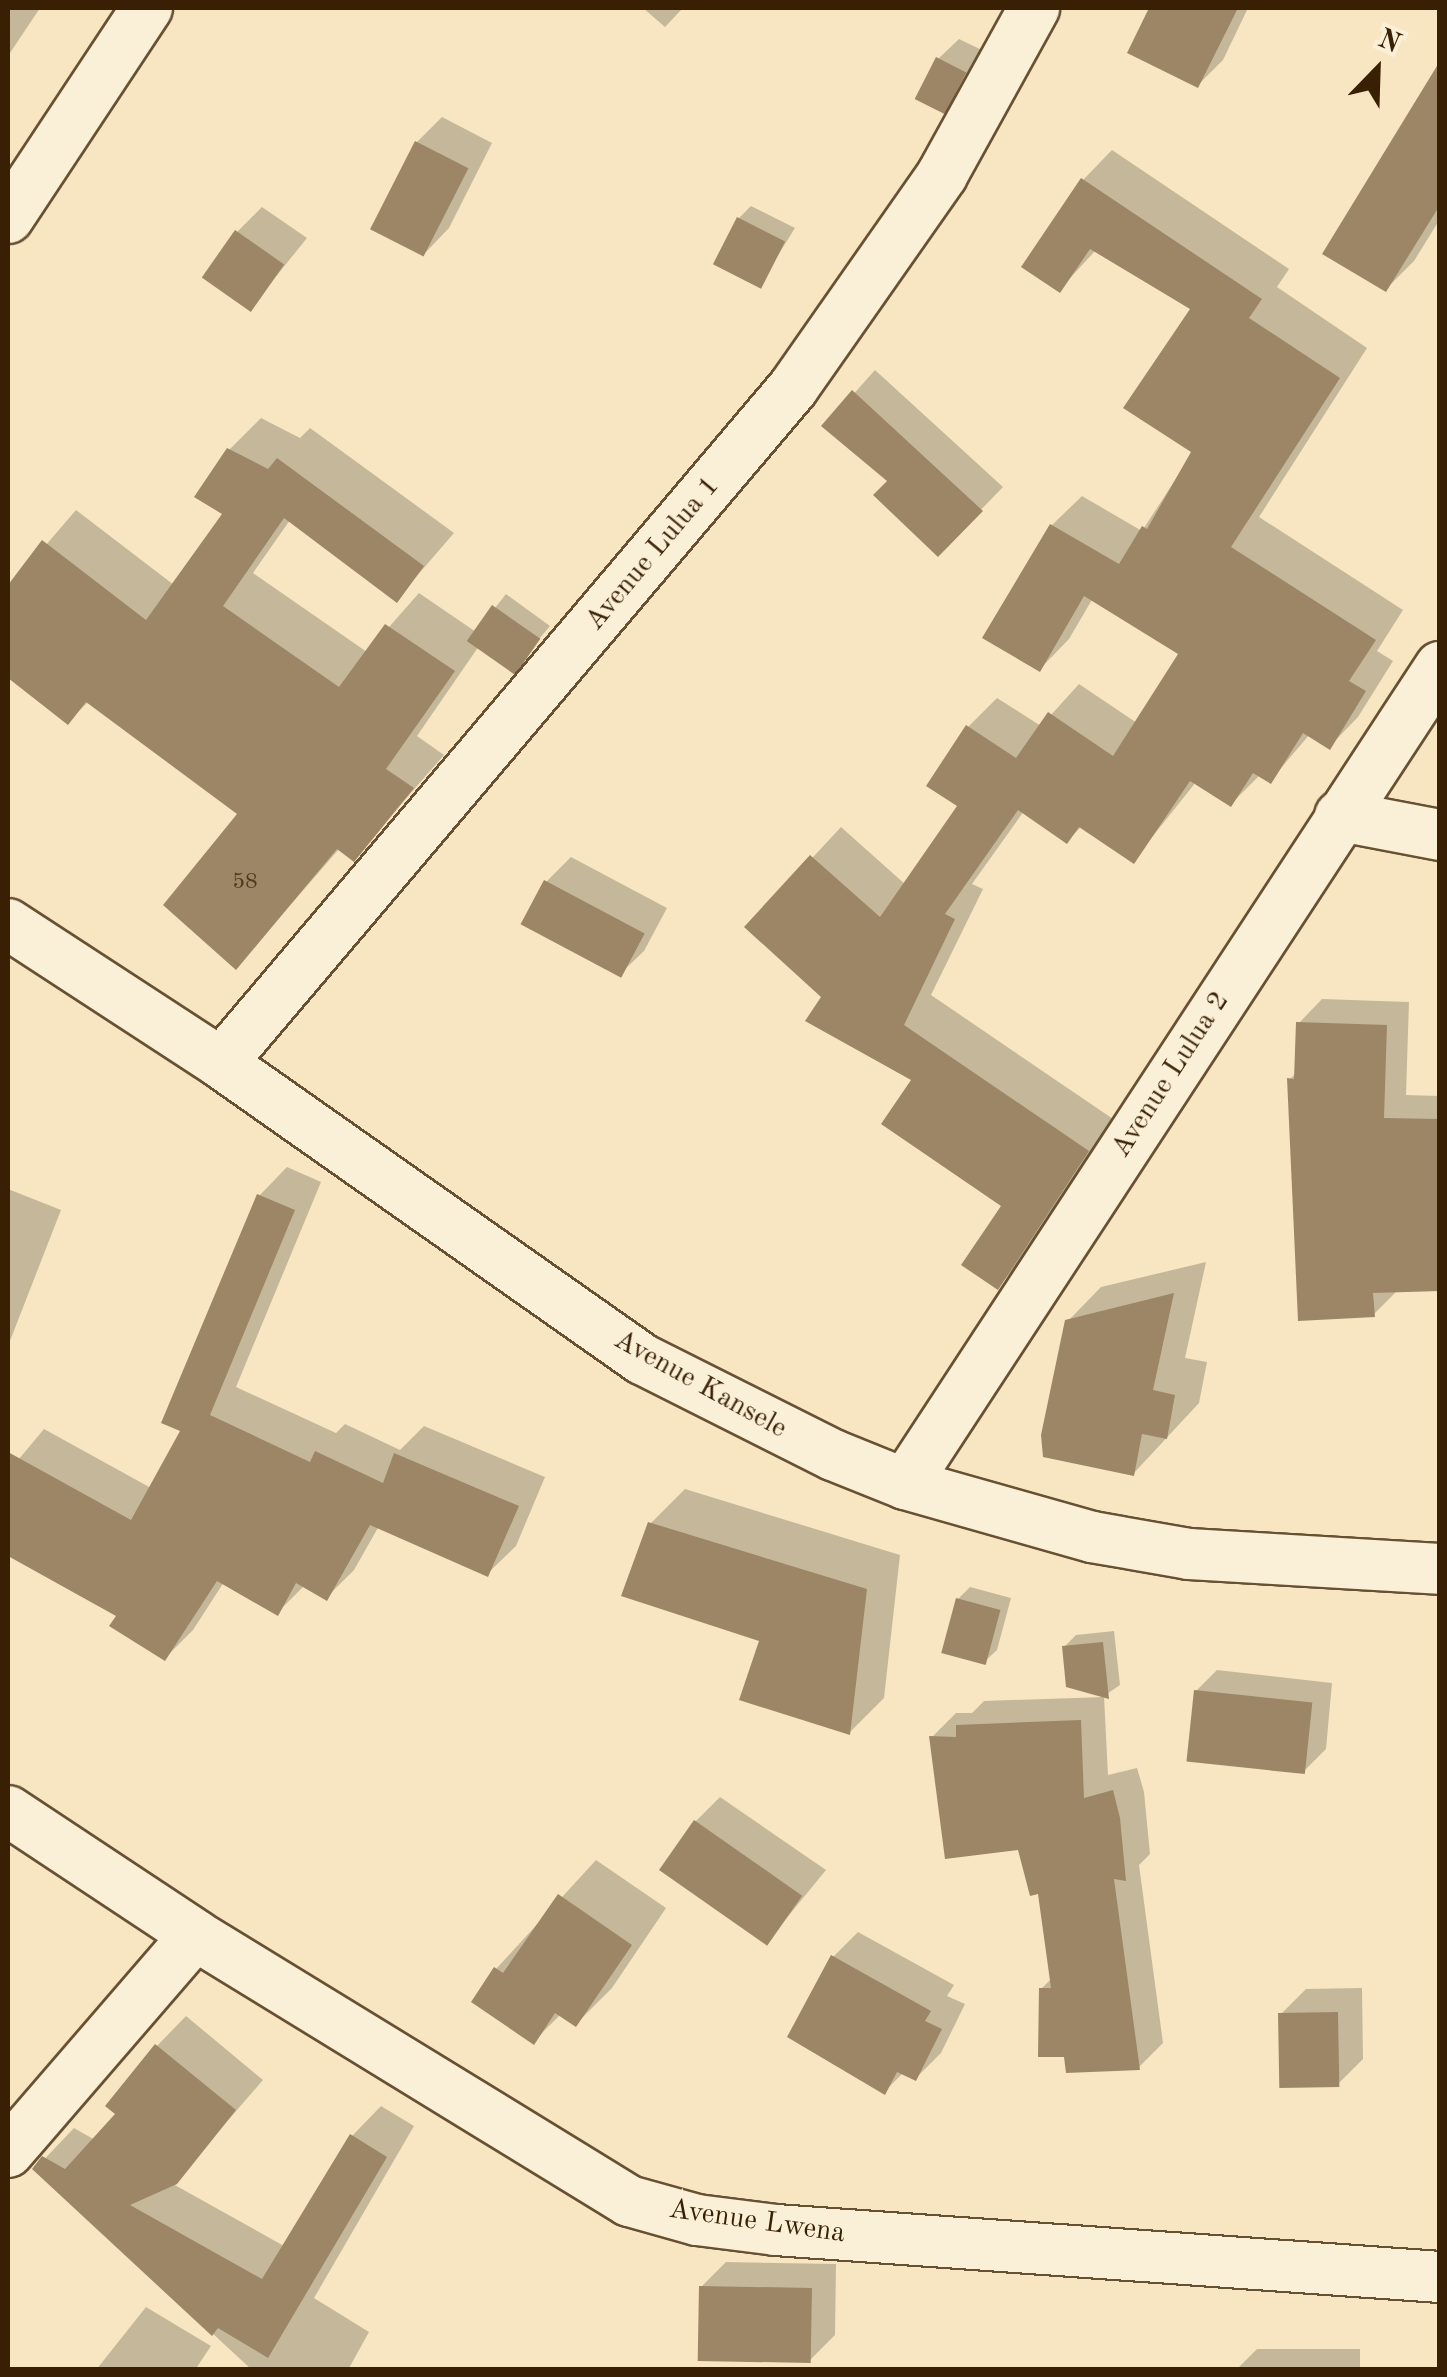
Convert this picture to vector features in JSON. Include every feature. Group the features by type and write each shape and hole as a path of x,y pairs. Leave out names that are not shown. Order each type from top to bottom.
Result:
{"street":[{"path":"8,218 148,8"},
{"name":"Avenue Lulua 1","path":"221,1063 793,388 942,174 1034,8"},
{"name":"Avenue Lulua 2","path":"905,1484 1440,668"},
{"path":"1340,816 1440,835"},
{"name":"Avenue Kansele","path":"8,924 221,1063 642,1359 736,1411 905,1484 1092,1538 1189,1554 1440,1569"},
{"name":"Avenue Lwena","path":"8,1810 195,1935 576,2173 663,2211 776,2230 1440,2277"},
{"path":"8,2152 195,1935"}],"building":[{"path":"1149,8 1238,8 1198,88 1127,53"},
{"path":"936,57 966,72 945,114 915,99"},
{"path":"1440,61 1440,205 1386,292 1322,254"},
{"path":"415,141 468,168 424,256 370,229"},
{"path":"1081,178 1262,299 1249,318 1340,378 1231,547 1376,640 1349,681 1366,691 1330,750 1303,733 1271,784 1253,773 1231,807 1190,781 1134,864 1079,827 1067,844 1018,810 945,914 955,919 904,1025 1089,1151 998,1290 961,1265 1001,1206 881,1124 911,1080 805,1021 821,997 744,927 810,855 880,917 957,806 926,786 966,725 1016,758 1048,712 1113,756 1178,654 1084,596 1040,672 982,638 1050,524 1119,564 1142,526 1147,529 1191,452 1123,408 1190,309 1090,249 1060,293 1021,267"},
{"path":"737,217 785,242 761,289 713,264"},
{"path":"235,230 284,264 251,312 202,278"},
{"path":"852,390 983,511 938,557 873,495 887,481 821,426"},
{"path":"227,448 268,469 277,458 424,566 397,603 284,518 223,606 339,687 385,624 455,671 386,769 414,788 354,862 337,849 236,970 163,905 237,814 86,702 68,725 8,678 8,585 42,540 146,620 222,514 194,497"},
{"path":"492,605 540,639 515,675 467,641"},
{"path":"544,880 645,934 621,978 521,924"},
{"path":"1296,1022 1387,1025 1384,1118 1440,1119 1440,1291 1373,1293 1375,1317 1298,1321 1287,1078 1294,1079"},
{"path":"257,1194 295,1210 210,1415 310,1462 315,1451 383,1483 394,1453 519,1506 488,1577 370,1525 327,1601 296,1583 278,1616 217,1581 165,1661 109,1626 116,1616 8,1556 8,1452 131,1520 180,1431 161,1423"},
{"path":"1174,1293 1153,1390 1175,1395 1167,1439 1142,1434 1134,1476 1043,1457 1041,1435 1065,1320"},
{"path":"648,1522 867,1589 850,1735 739,1700 759,1641 621,1596"},
{"path":"956,1598 1000,1610 986,1665 941,1653"},
{"path":"1103,1642 1109,1699 1066,1687 1062,1646"},
{"path":"1194,1690 1312,1702 1305,1774 1186,1762"},
{"path":"1081,1720 1084,1798 1113,1790 1120,1818 1126,1881 1114,1879 1140,2070 1066,2073 1064,2057 1038,2057 1039,1988 1051,1988 1038,1894 1030,1896 1018,1850 945,1859 929,1736 956,1737 956,1725"},
{"path":"694,1820 802,1896 767,1946 659,1870"},
{"path":"558,1894 632,1945 576,2027 555,2013 534,2045 471,2002 494,1967 503,1973"},
{"path":"831,1955 931,2011 925,2021 942,2029 916,2081 897,2072 885,2095 787,2037"},
{"path":"1338,2012 1339,2087 1279,2088 1278,2013"},
{"path":"155,2044 236,2110 177,2184 130,2205 262,2279 350,2134 387,2157 268,2358 218,2328 212,2336 32,2169 42,2156 65,2169 115,2114 105,2106"},
{"path":"699,2286 812,2288 811,2363 698,2361"}]}
